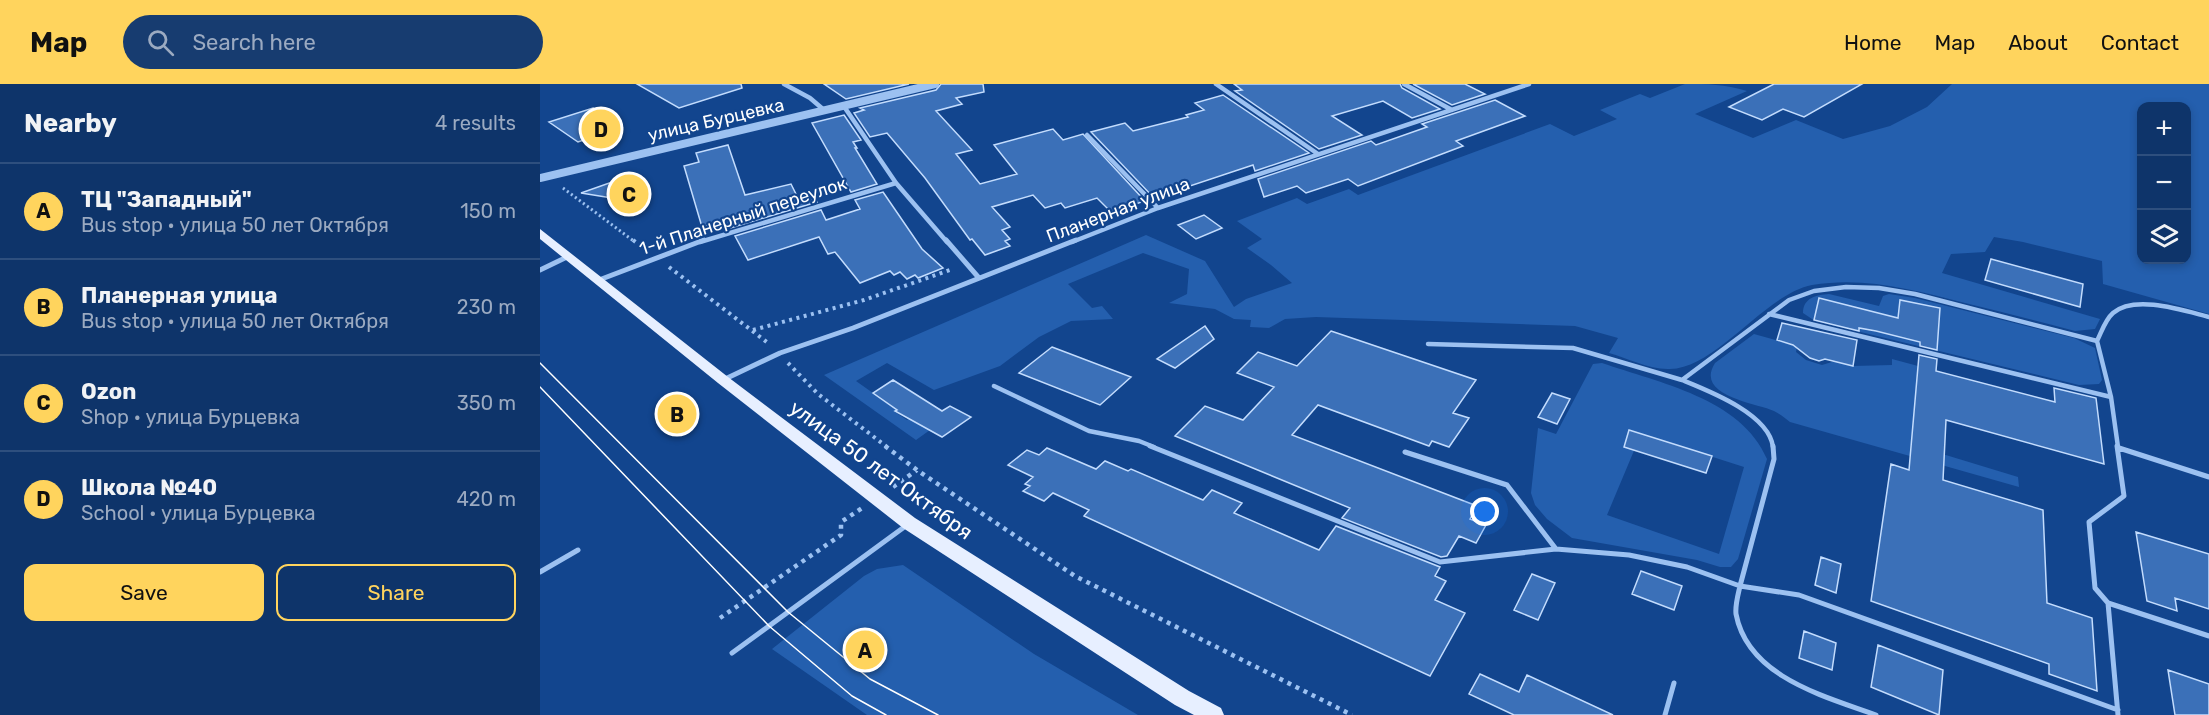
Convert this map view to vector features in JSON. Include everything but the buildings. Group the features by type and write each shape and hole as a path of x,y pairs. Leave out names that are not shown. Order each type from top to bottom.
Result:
{"main road":[{"name":"улица 50 лет Октября","path":"540,233 723,380 909,523 1182,698 1214,715"}],"street":[{"path":"784,84 810,98 824,110"},
{"name":"улица Бурцевка","path":"540,178 935,84"},
{"path":"1216,84 1318,154"},
{"path":"1404,84 1452,110"},
{"name":"Планерная улица","path":"723,380 780,353 853,328 1158,208 1529,84"},
{"path":"843,105 896,183 979,278"},
{"path":"1087,135 1158,208"},
{"name":"1-й Планерный переулок","path":"599,280 655,256 761,222 896,183"},
{"path":"540,270 569,256"}],"lane":[{"path":"1682,381 1789,300 1814,291 1846,287 1878,288 1915,294 2097,341"},
{"path":"2209,317 2148,305 2130,306 2116,310 2112,315 2097,341 2111,397 2124,496 2089,522 2095,588 2108,603 2209,636"},
{"path":"1769,314 2111,397"},
{"path":"1428,344 1573,348 1682,381 1709,392 1738,408 1761,426 1772,441 1774,459 1740,586 1736,611 1744,640 1762,661 1791,682 1875,715"},
{"path":"994,386 1089,431 1139,441 1440,562 1556,549 1641,558 1687,567 1740,586 1799,595 2118,713 2108,603"},
{"path":"2119,448 2209,477"},
{"path":"1405,452 1507,485 1556,549"},
{"path":"732,653 909,523"},
{"path":"540,572 578,550"},
{"path":"1665,715 1674,683"}],"path":[{"path":"553,181 655,256 780,353 818,394 917,471 1075,576 1352,715"},
{"path":"720,618 841,535 841,522 917,471"}],"shaded area":[{"path":"1685,84 1731,87 1747,91 1695,114 1753,138 1796,120 1843,139 1890,126 1927,107 1952,84 2209,84 2209,314 2103,284 2102,261 1994,237 1985,252 1951,254 1942,273 2100,319 2095,329 2075,331 1927,293 1889,286 1851,282 1831,283 1812,285 1794,291 1705,357 1688,365 1662,369 1609,353 1618,338 1575,326 1316,317 1285,319 1269,328 1250,327 1251,320 1234,319 1215,309 1169,303 1187,294 1189,269 1143,253 1068,284 1092,308 1102,306 1113,319 1071,321 1039,337 1000,366 934,390 887,363 856,381 897,410 895,412 907,420 916,414 930,430 916,440 824,375 1146,235 1205,261 1234,307 1246,299 1292,283 1247,248 1262,239 1237,221 1297,198 1307,204 1349,189 1358,195 1550,124 1574,136 1617,119 1600,110 1640,94 1650,98"},
{"path":"1829,294 1879,306 1883,296 1889,294 1915,298 2074,338 2095,348 2102,380 2099,384 2079,385 1815,321 1803,313 1808,301 1815,296"},
{"path":"1754,334 1797,346 1796,352 1806,360 1822,365 1835,361 1853,366 1892,365 1892,359 1918,366 1913,445 2018,477 2019,487 1790,422 1774,411 1720,391 1713,383 1711,374 1715,363"},
{"path":"1602,363 1696,396 1718,407 1738,421 1755,438 1767,459 1738,559 1731,567 1720,567 1697,560 1572,538 1547,519 1535,505 1531,493 1538,428 1556,434 1593,364","holes":["1641,434 1744,467 1719,554 1607,515"]},
{"path":"903,565 1034,654 1138,715 867,715 772,649 864,576 877,569"}],"tram line":[{"path":"540,363 788,612 870,679 938,715"},
{"path":"540,387 769,626 852,696 886,715"}],"place":[{"name":"Школа №40","path":"601,129"},
{"name":"Ozon","path":"629,194"},
{"name":"Планерная улица","path":"677,414"},
{"name":"ТЦ \"Западный\"","path":"865,650"}]}
